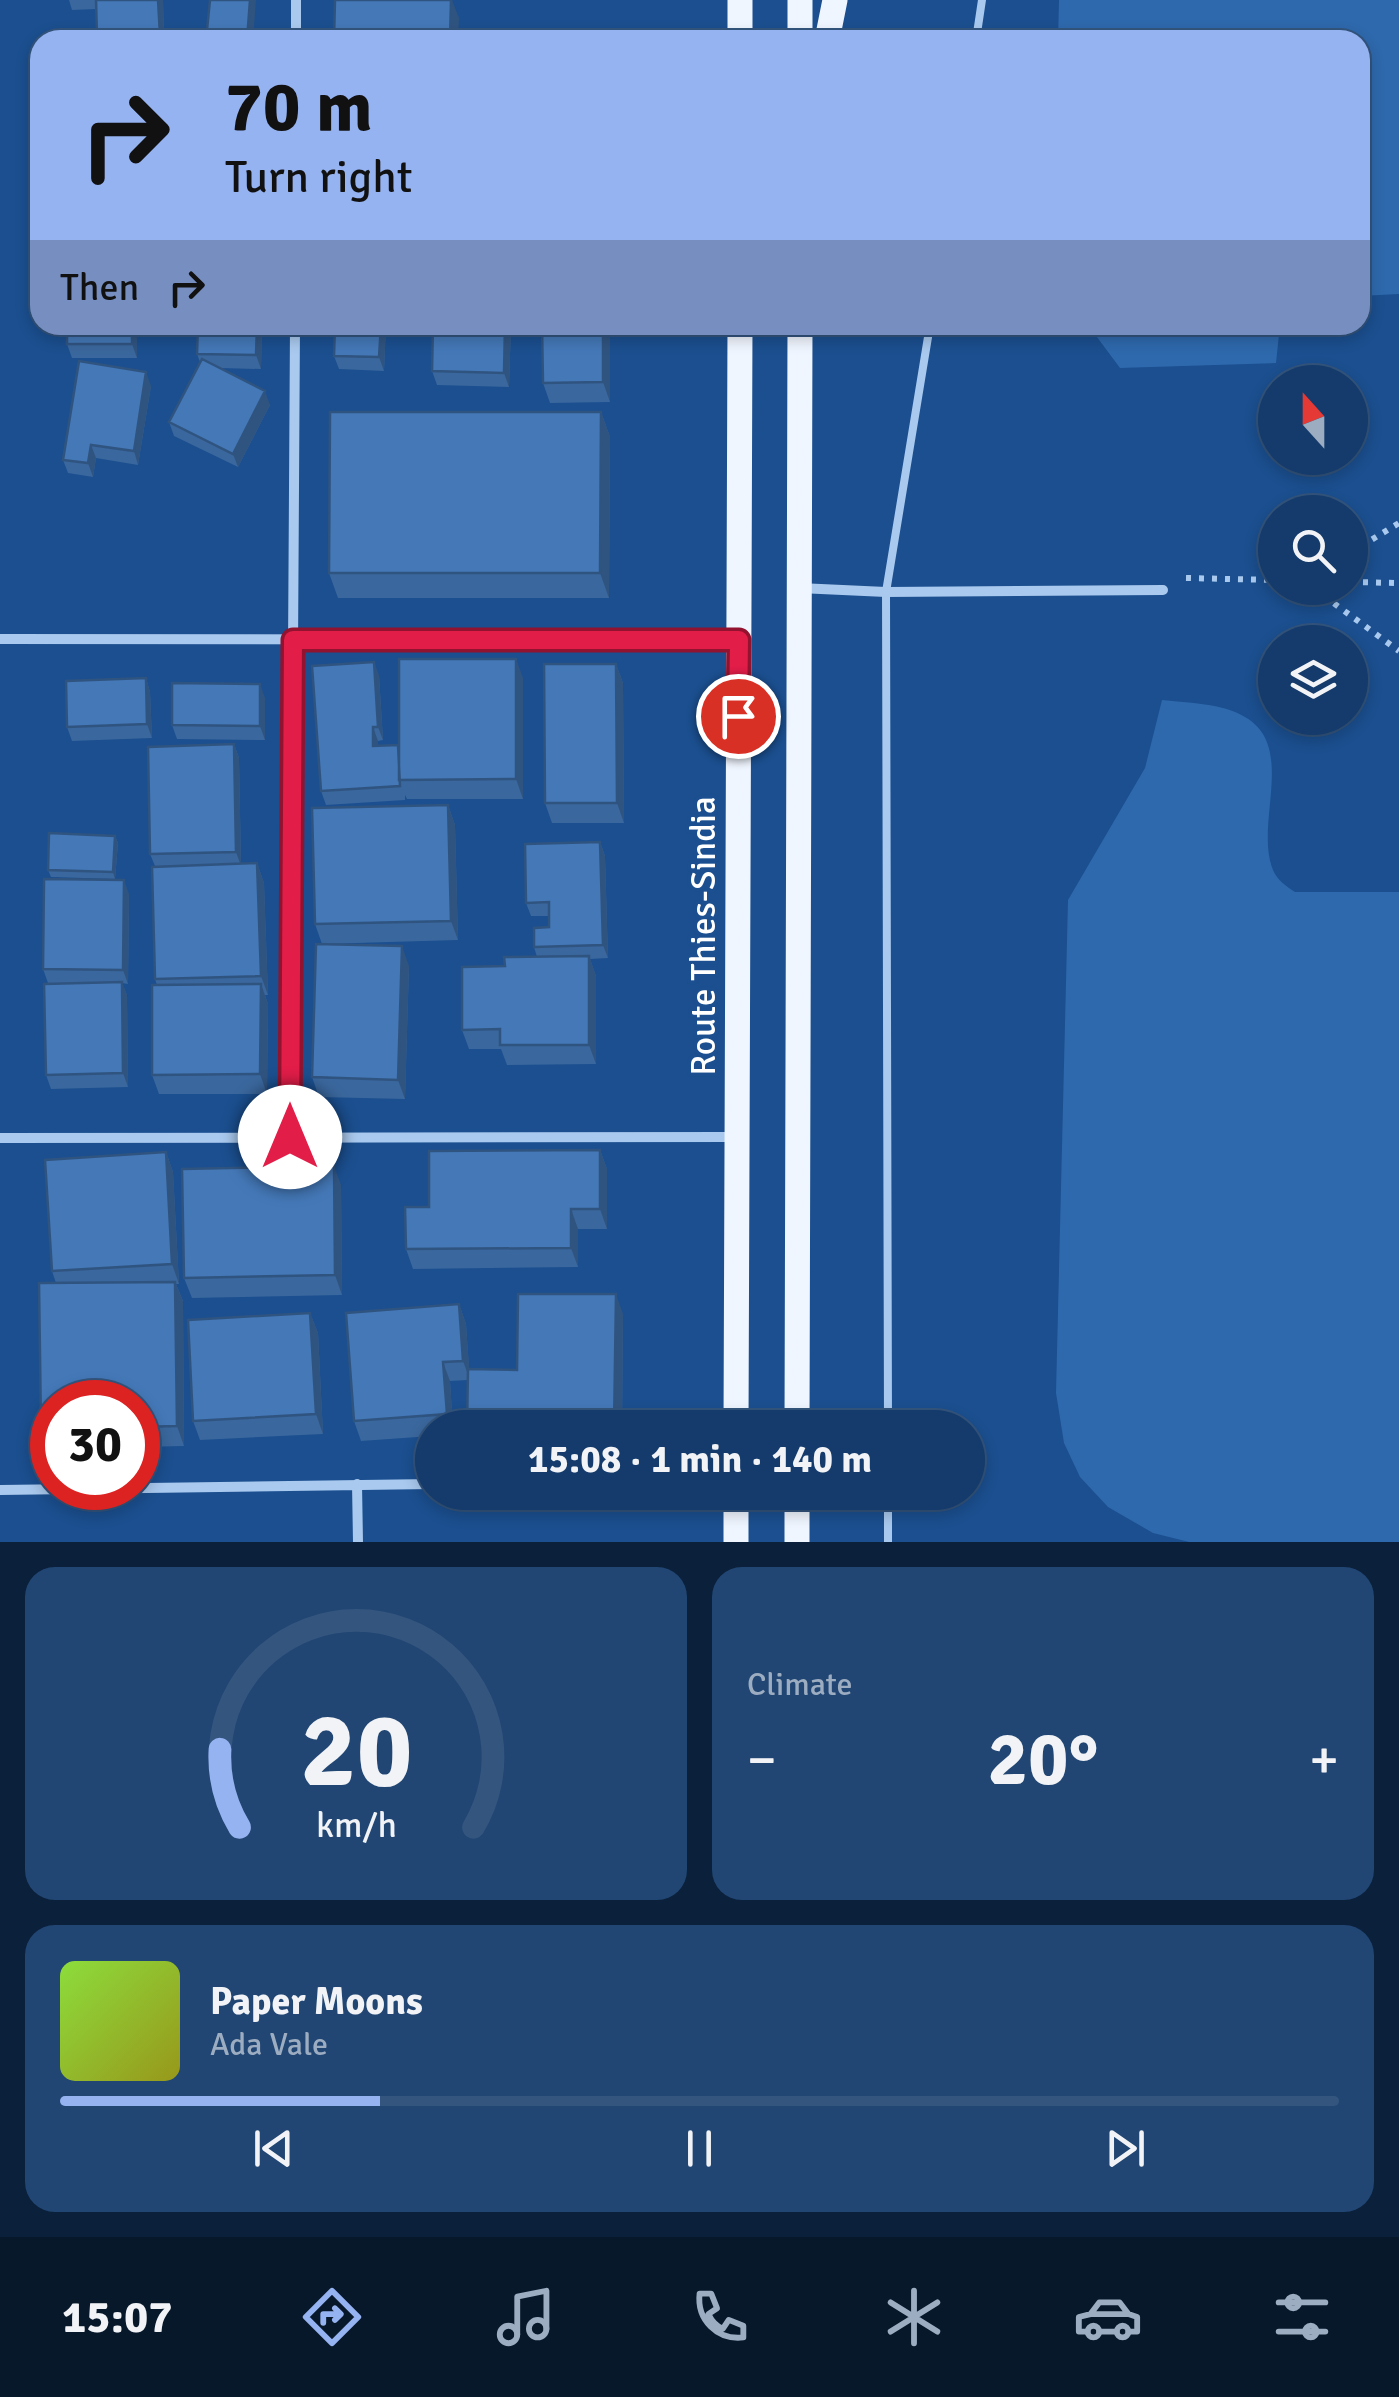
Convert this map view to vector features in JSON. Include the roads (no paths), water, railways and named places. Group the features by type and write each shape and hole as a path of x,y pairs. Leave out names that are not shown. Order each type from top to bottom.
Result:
{"main road":[{"path":"740,0 740,30"},
{"path":"800,0 800,30"},
{"path":"829,30 835,0"},
{"name":"Route Thies-Sindia","path":"736,1410 740,335"},
{"path":"798,1410 800,335"},
{"path":"736,1510 736,1542"},
{"path":"797,1510 797,1542"}],"street":[{"path":"296,0 296,30"},
{"path":"290,1137 294,335"},
{"path":"799,588 886,592 1163,590"},
{"path":"0,639 739,640"},
{"path":"0,1138 738,1138"},
{"path":"357,1484 358,1542"},
{"path":"0,1490 415,1484"}],"lane":[{"path":"978,30 982,0"},
{"path":"888,1410 886,592 928,335"},
{"path":"888,1510 888,1542"}]}
